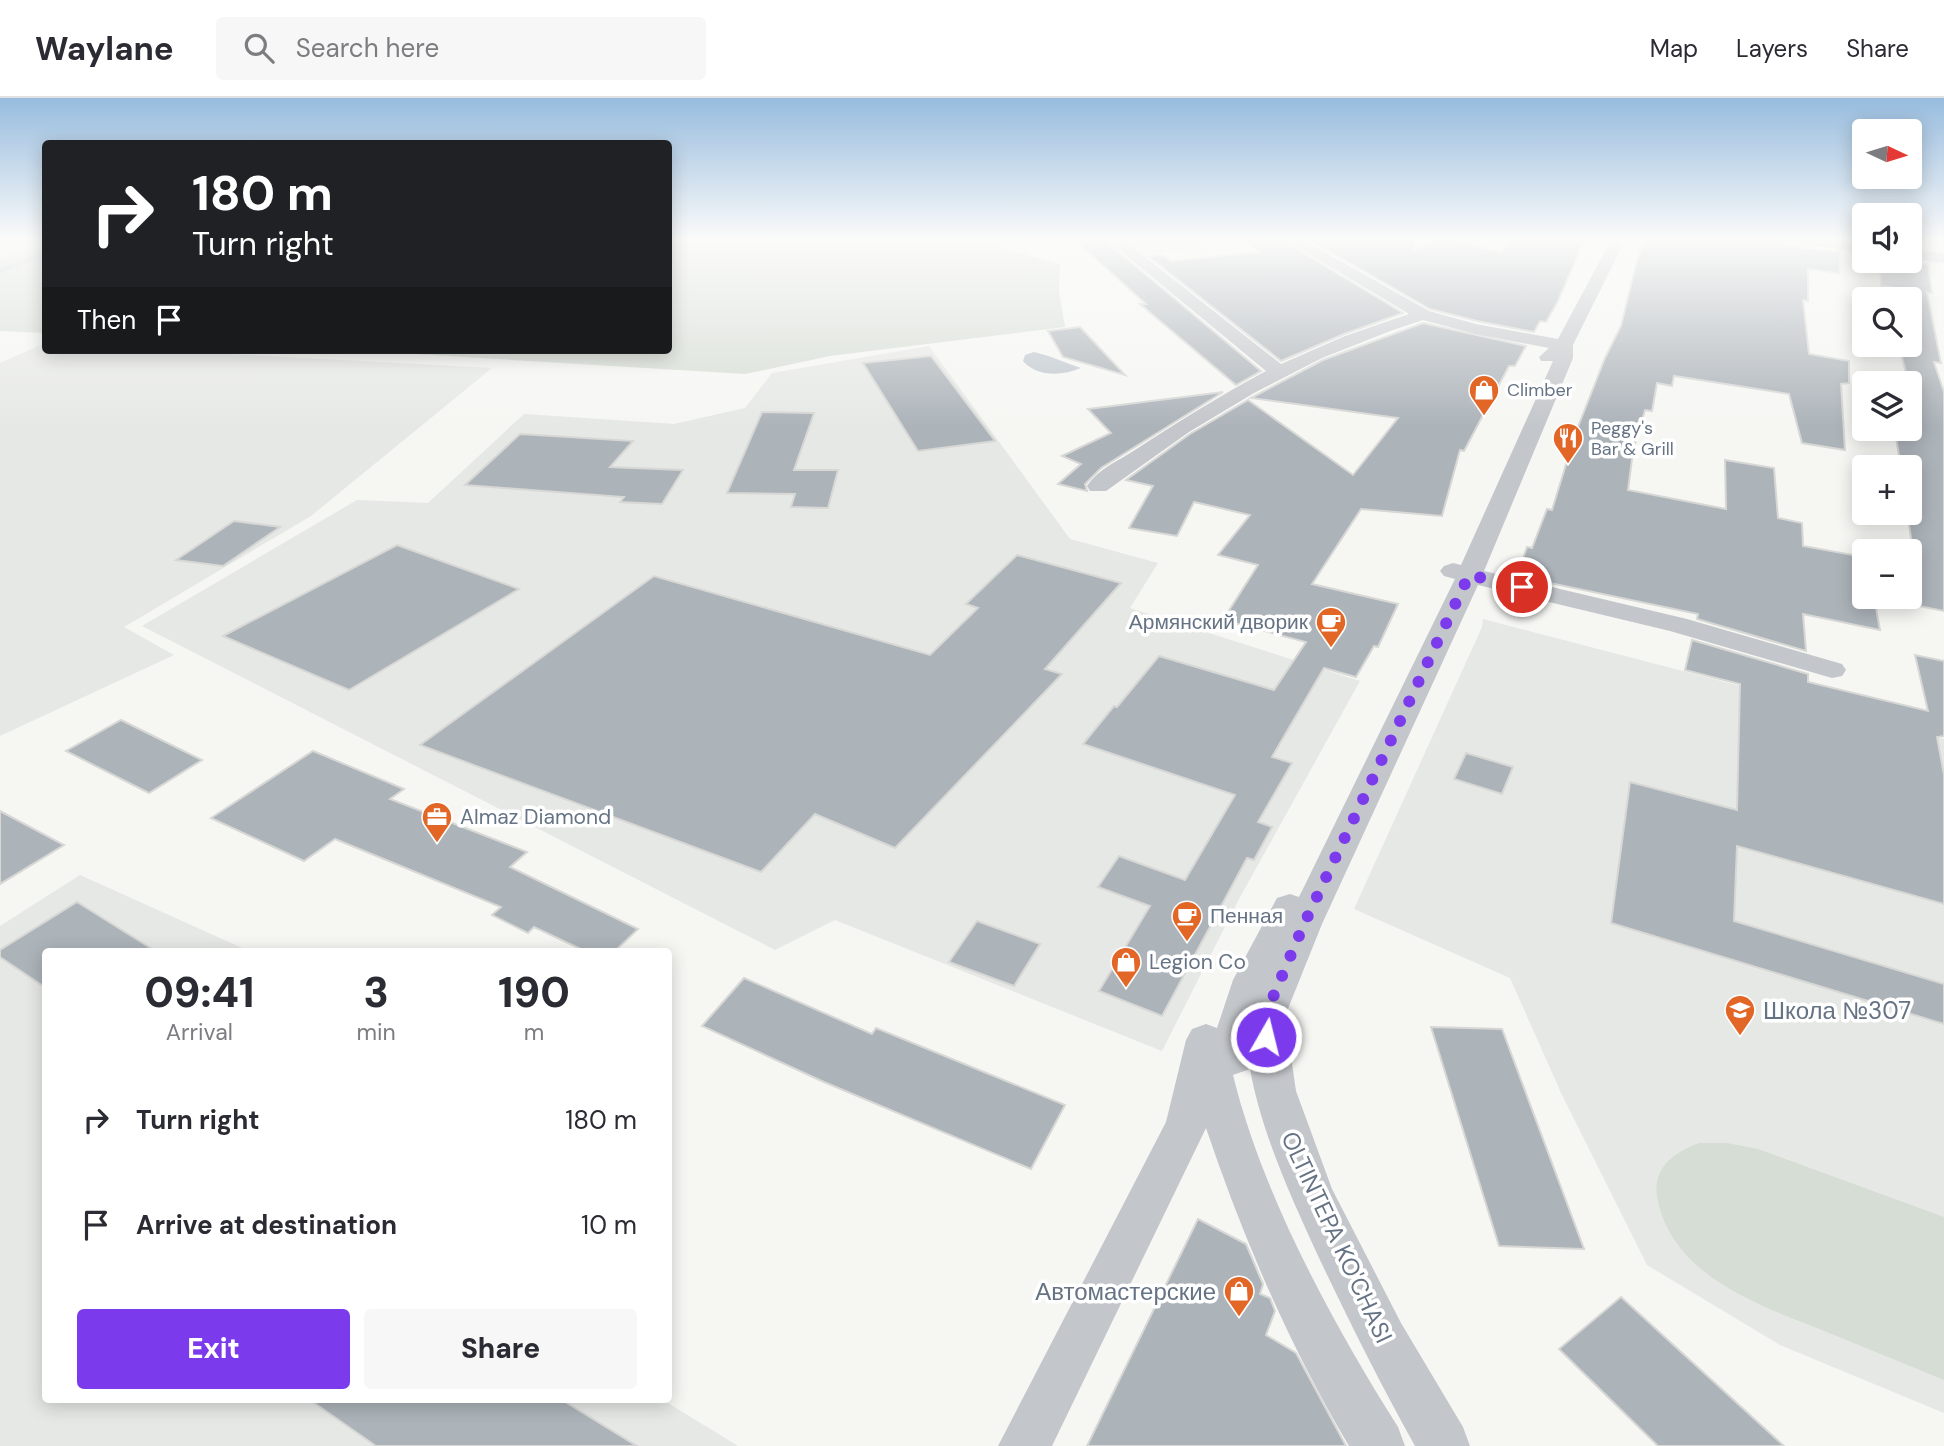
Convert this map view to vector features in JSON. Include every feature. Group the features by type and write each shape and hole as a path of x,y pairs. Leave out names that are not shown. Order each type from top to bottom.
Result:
{"street":[{"path":"1190,301 1278,372"},
{"path":"1398,301 1423,315 1475,329 1563,345"},
{"path":"1206,1040 1265,1016 1461,573 1549,355 1563,345 1586,301"},
{"path":"1098,486 1195,418 1278,372 1372,330 1423,315"},
{"path":"1461,573 1678,625 1832,670"},
{"path":"1206,1040 1235,1059 1238,1012 1461,573"},
{"name":"OLTINTEPA KO'CHASI","path":"1265,1016 1275,1091 1312,1194 1384,1340 1444,1446"},
{"path":"1024,1446 1187,1124 1206,1040"},
{"path":"1206,1040 1227,1126 1266,1228 1302,1309 1379,1446"}],"shaded area":[{"path":"0,301 42,301 42,333 0,331"},
{"path":"672,301 1061,301 1065,327 830,356 745,374 415,354 672,354"},
{"path":"42,344 42,354 230,354 492,368 311,516 124,627 174,655 0,736 0,363"},
{"path":"929,346 1070,539 1158,563 1130,608 1360,681 1239,899 1162,1051 835,920 775,950 142,626 357,500 428,503 524,414 674,424 745,408 772,373"},
{"path":"1034,352 1081,368 1058,374 1035,370 1023,361 1025,355"},
{"name":"Школа №307","path":"1483,619 1944,739 1944,1413 1780,1345 1647,1265 1562,1095 1510,978 1354,909 1482,627"},
{"path":"80,875 242,948 42,948 42,1403 668,1403 738,1446 0,1446 0,926"},
{"path":"1699,1143 1727,1143 1758,1149 1944,1217 1944,1380 1776,1312 1724,1285 1700,1268 1680,1248 1666,1224 1657,1196 1658,1177 1662,1169 1674,1156"}],"building":[{"path":"1143,301 1177,301 1261,371 1236,385 1140,304 1146,304"},
{"path":"1205,301 1383,301 1403,313 1344,334 1281,361"},
{"path":"1416,301 1558,301 1546,322 1540,321 1534,332 1430,309"},
{"path":"1627,301 1803,301 1809,354 1849,361 1849,383 1841,384 1845,450 1802,443 1789,394 1674,376 1672,386 1657,383 1652,411 1645,410 1633,451 1628,490 1726,509 1725,460 1774,468 1778,518 1802,523 1803,546 1852,555 1852,609 1876,609 1880,630 1803,614 1806,651 1697,619 1698,614 1517,576 1527,547 1532,548 1547,509 1552,510 1576,432 1605,358 1621,326"},
{"path":"1922,301 1929,301 1941,363 1934,362 1944,392 1944,611 1922,607 1922,539 1911,539 1909,525 1922,525 1922,455 1899,455 1897,441 1922,441 1922,371 1906,371 1902,357 1922,357"},
{"path":"1423,323 1526,346 1515,366 1509,366 1464,451 1460,450 1442,516 1361,509 1312,584 1398,604 1378,647 1374,646 1356,677 1324,668 1272,757 1292,763 1258,822 1272,827 1254,860 1247,858 1162,1016 1099,991 1150,906 1098,887 1119,856 1185,880 1235,795 1083,744 1159,656 1274,690 1306,642 1223,620 1258,565 1218,555 1250,515 1194,502 1177,536 1129,528 1153,486 1126,480 1190,434 1248,400 1353,475 1398,418 1251,398 1323,360"},
{"path":"1080,327 1125,375 1063,357 1048,331"},
{"path":"931,356 995,441 918,451 863,363"},
{"path":"1223,392 1101,468 1085,484 1087,491 1058,484 1081,464 1062,456 1111,433 1088,409"},
{"path":"762,412 814,413 794,470 838,470 828,508 791,507 795,494 727,493"},
{"path":"520,434 633,441 610,467 683,470 662,504 620,502 624,497 465,485"},
{"path":"234,521 280,527 223,566 176,560"},
{"path":"397,545 519,589 349,690 223,636"},
{"path":"1017,555 1121,583 1045,669 1062,674 895,848 815,814 761,872 420,745 654,576 930,655 978,608 966,604"},
{"path":"1692,640 1808,674 1808,682 1928,711 1915,655 1944,661 1944,736 1937,737 1944,775 1944,904 1737,846 1734,921 1944,984 1944,1024 1611,923 1630,782 1737,810 1740,684 1685,670"},
{"path":"121,720 202,760 149,793 66,751"},
{"path":"313,751 404,789 390,799 527,852 510,867 638,929 618,948 579,948 534,927 528,933 492,915 501,907 335,839 304,861 211,818"},
{"path":"1466,753 1513,767 1502,794 1454,779"},
{"path":"0,811 64,845 0,884"},
{"path":"77,902 151,948 42,948 42,985 0,957 0,950"},
{"path":"977,921 1040,944 1014,986 949,962"},
{"path":"744,978 872,1034 876,1028 1065,1105 1031,1169 824,1082 702,1026"},
{"path":"1431,1027 1502,1029 1584,1249 1499,1246"},
{"path":"1198,1219 1246,1244 1263,1284 1260,1294 1270,1298 1275,1311 1266,1335 1296,1353 1346,1446 1087,1446"},
{"path":"1621,1297 1784,1446 1658,1446 1559,1349"},
{"path":"314,1403 567,1403 637,1446 376,1446"}],"place":[{"name":"Climber","path":"1484,417"},
{"name":"Peggy's Bar & Grill","path":"1568,465"},
{"name":"Армянский дворик","path":"1331,649"},
{"name":"Almaz Diamond","path":"437,844"},
{"name":"Пенная","path":"1187,943"},
{"name":"Legion Co","path":"1126,989"},
{"name":"Школа №307","path":"1740,1037"},
{"name":"Автомастерские","path":"1239,1318"}],"route":[{"path":"1266,1037 1265,1016 1304,924 1469,575 1522,587"}]}
